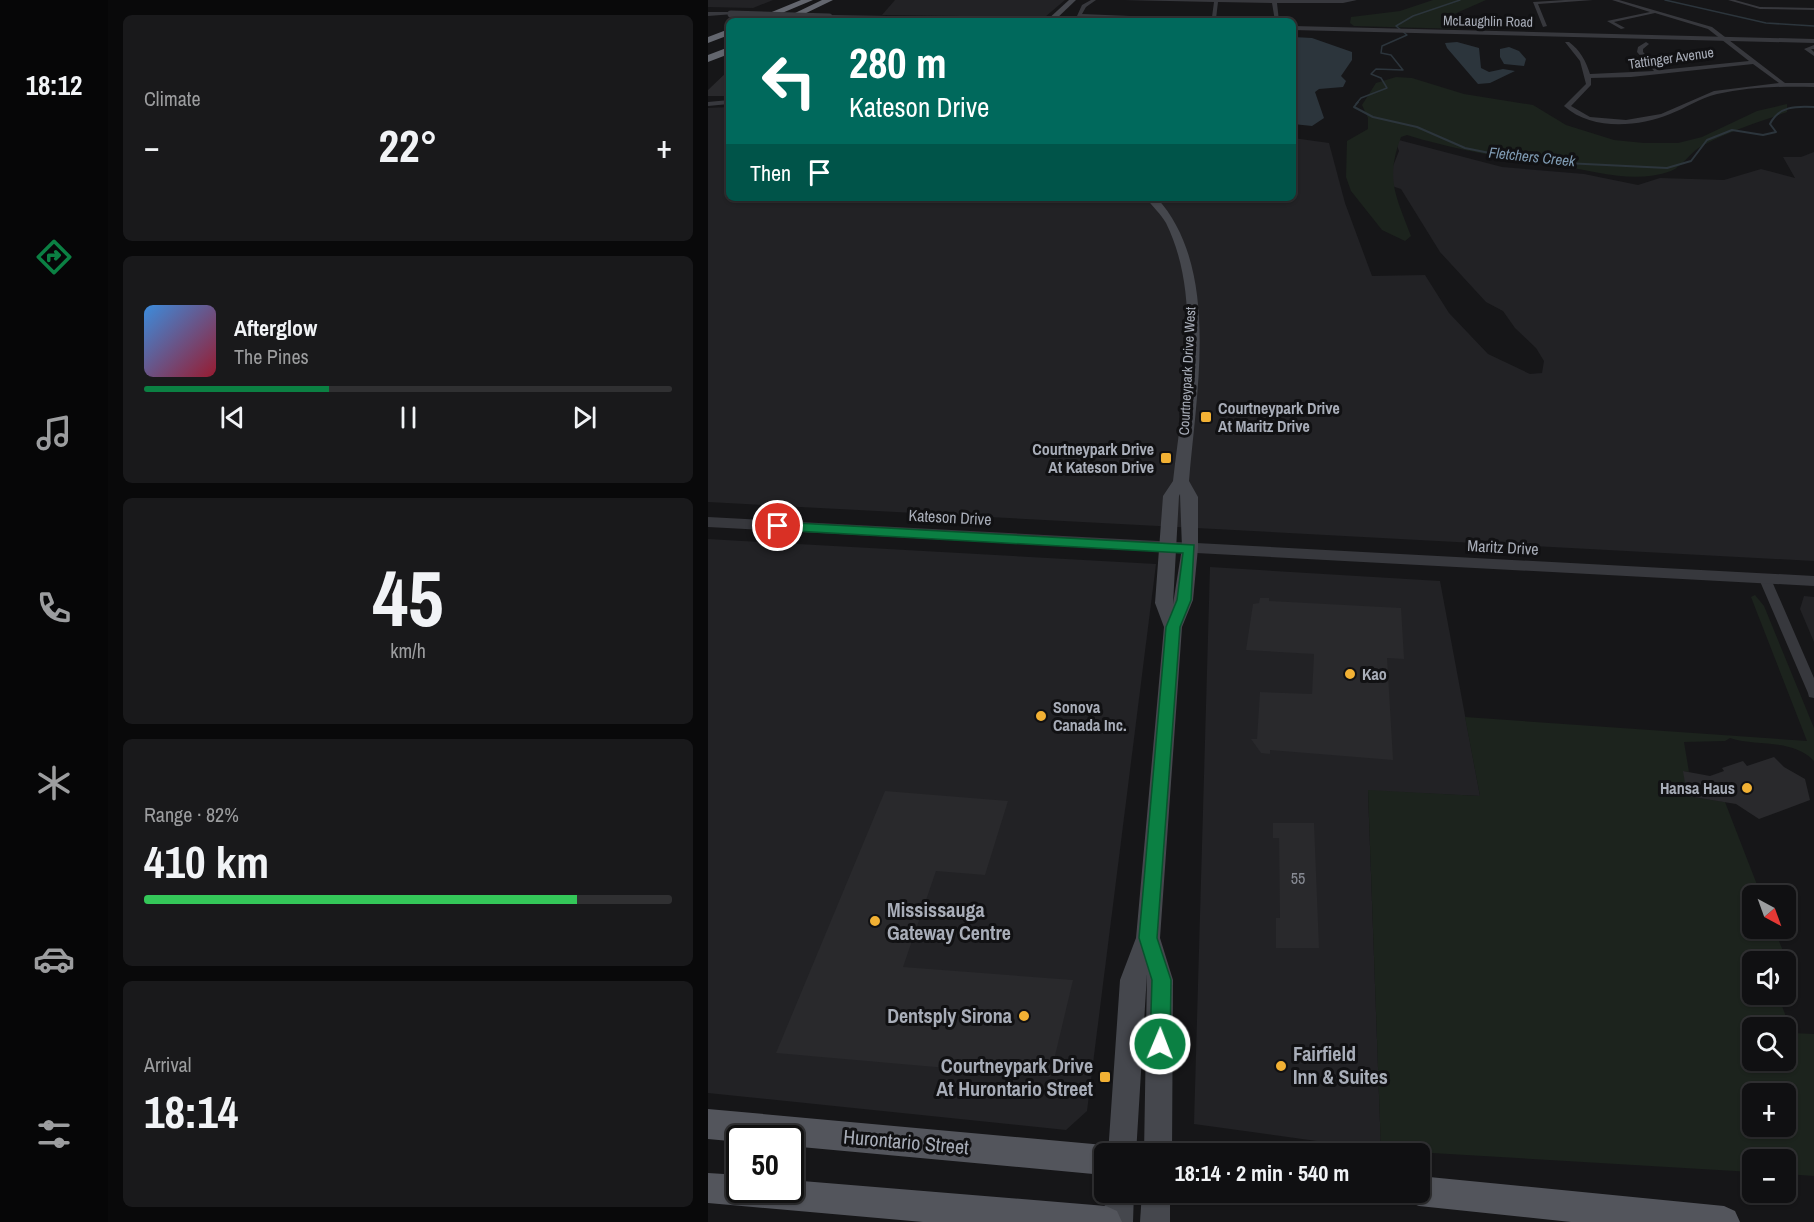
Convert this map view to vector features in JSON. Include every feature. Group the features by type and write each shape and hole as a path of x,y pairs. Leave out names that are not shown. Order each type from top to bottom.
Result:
{"highway":[{"path":"747,18 792,0"},
{"path":"763,18 808,0"},
{"path":"788,18 833,2"},
{"path":"803,18 833,2"},
{"path":"708,33 726,26"},
{"path":"708,40 726,33"},
{"path":"708,51 726,43"},
{"path":"708,59 726,51"}],"main road":[{"path":"1053,18 1072,0"},
{"path":"1060,18 1080,0"},
{"name":"Courtneypark Drive West","path":"1154,201 1171,222 1184,255 1189,282 1191,339 1180,481 1171,496 1164,603 1173,627"},
{"name":"Courtneypark Drive West","path":"1123,1143 1132,980 1148,938 1173,627 1184,600 1190,548 1190,497 1180,481"},
{"name":"Courtneypark Drive West","path":"1148,938 1161,980 1158,1143"},
{"name":"Hurontario Street","path":"708,1124 1094,1159"},
{"path":"708,1188 1106,1222"},
{"path":"1430,1192 1724,1222"},
{"path":"1118,1222 1119,1203"},
{"path":"1155,1222 1156,1203"}],"street":[{"path":"1094,0 1084,6 1079,15 1153,18"},
{"path":"1125,0 1215,3 1355,0"},
{"path":"1545,26 1535,3 1591,0"},
{"path":"1614,0 1710,28 1783,84"},
{"path":"1730,0 1760,8 1814,9"},
{"path":"1274,1 1277,18"},
{"path":"1214,18 1215,3"},
{"path":"1623,28 1609,21 1657,12"},
{"path":"708,14 894,18"},
{"name":"McLaughlin Road","path":"1296,28 1814,41"},
{"path":"1567,43 1576,49 1589,76 1589,84 1567,105 1609,122 1665,114 1693,99 1714,93 1783,84 1814,85"},
{"path":"1646,44 1640,48 1640,52 1658,72"},
{"path":"1814,47 1807,49 1814,54"},
{"name":"Tattinger Avenue","path":"1589,76 1627,76 1715,63 1755,62"},
{"path":"708,104 726,102"},
{"name":"Kateson Drive","path":"708,522 1190,548"},
{"name":"Maritz Drive","path":"1190,548 1814,581"},
{"path":"1765,579 1814,693"}],"shaded area":[{"path":"708,0 773,0 753,8 708,7"},
{"path":"895,0 1065,0 1045,17 882,15"},
{"path":"1433,0 1486,0 1452,15 1460,29 1354,26 1350,23 1351,17 1400,11"},
{"path":"1296,37 1312,38 1352,52 1352,60 1341,76 1346,81 1343,87 1319,89 1315,92 1324,118 1312,126 1296,124"},
{"path":"1457,42 1479,48 1481,68 1489,72 1503,69 1515,71 1490,83 1478,84 1445,43"},
{"path":"1509,47 1519,51 1526,59 1524,66 1504,64 1500,57 1500,49"},
{"path":"1396,77 1412,78 1464,94 1533,105 1566,125 1614,140 1644,143 1678,143 1702,137 1757,111 1787,104 1787,112 1712,141 1698,149 1671,171 1644,177 1604,174 1485,154 1407,135 1401,137 1396,152 1393,176 1397,198 1411,236 1405,241 1382,230 1351,191 1346,177 1347,141 1368,129 1368,118 1362,105 1376,83"},
{"path":"726,107 726,201 1296,201 1296,138 1329,143 1345,203 1372,276 1425,275 1449,313 1488,354 1530,374 1542,373 1544,361 1536,348 1515,328 1503,311 1486,302 1440,252 1401,189 1386,184 1399,151 1395,139 1502,167 1584,174 1638,185 1660,178 1724,180 1761,169 1795,178 1783,157 1801,157 1814,152 1814,561 708,502 708,108"},
{"path":"708,539 1156,564 1087,1111 1066,1130 708,1093"},
{"path":"1210,567 1440,581 1480,796 1368,791 1381,1143 1331,1143 1194,1124"},
{"path":"1755,595 1764,606 1814,728 1814,761 1805,754 1785,746 1730,738 1725,741 1684,742 1689,772 1684,771 1687,796 1725,802 1757,885 1742,885 1742,939 1778,939 1783,951 1742,951 1742,1005 1782,1005 1786,1017 1742,1017 1742,1071 1796,1071 1796,1033 1814,1034 1814,1176 1796,1175 1796,1149 1742,1149 1742,1171 1430,1153 1430,1143 1381,1143 1368,790 1480,796 1465,717 1807,741 1751,597"},
{"path":"1804,596 1814,597 1814,642 1800,609"}],"building":[{"path":"726,73 726,96 708,96 708,90"},
{"name":"Kao","path":"1260,598 1269,598 1269,601 1401,608 1404,659 1387,658 1393,760 1270,750 1270,754 1261,753 1251,739 1257,739 1260,692 1312,694 1314,654 1246,650 1253,604 1259,603"},
{"name":"Hansa Haus","path":"1774,757 1784,767 1805,779 1810,800 1759,819 1736,804 1687,796 1683,771 1710,776 1724,771 1722,768 1743,761 1747,766"},
{"name":"Mississauga Gateway Centre","path":"885,791 1008,801 985,875 936,871 903,967 1073,980 1050,1077 776,1053"},
{"path":"1273,823 1314,823 1319,948 1276,948 1276,918 1280,918 1279,838 1273,838"}],"waterway":[{"name":"Fletchers Creek","path":"1356,104 1361,98 1387,88 1381,78 1371,74 1376,69 1403,70 1391,55 1381,53 1382,46 1407,35 1396,26 1413,16 1460,0"},
{"path":"1665,0 1766,23 1814,26"},
{"name":"Fletchers Creek","path":"1358,102 1354,107 1373,117 1417,127 1465,148 1514,158 1667,168 1691,161 1707,140 1732,130 1763,135 1776,132 1770,124 1783,110 1795,107 1814,107"}],"place":[{"name":"Courtneypark Drive At Maritz Drive","path":"1206,417"},
{"name":"Courtneypark Drive At Kateson Drive","path":"1166,458"},
{"name":"Kao","path":"1350,674"},
{"name":"Sonova Canada Inc.","path":"1041,716"},
{"name":"Hansa Haus","path":"1747,788"},
{"name":"Mississauga Gateway Centre","path":"875,921"},
{"name":"Dentsply Sirona","path":"1024,1016"},
{"name":"Fairfield Inn & Suites","path":"1281,1066"},
{"name":"Courtneypark Drive At Hurontario Street","path":"1105,1077"}],"route":[{"path":"778,526 1190,548 1184,600 1173,627 1148,938 1161,980 1160,1044"}]}
